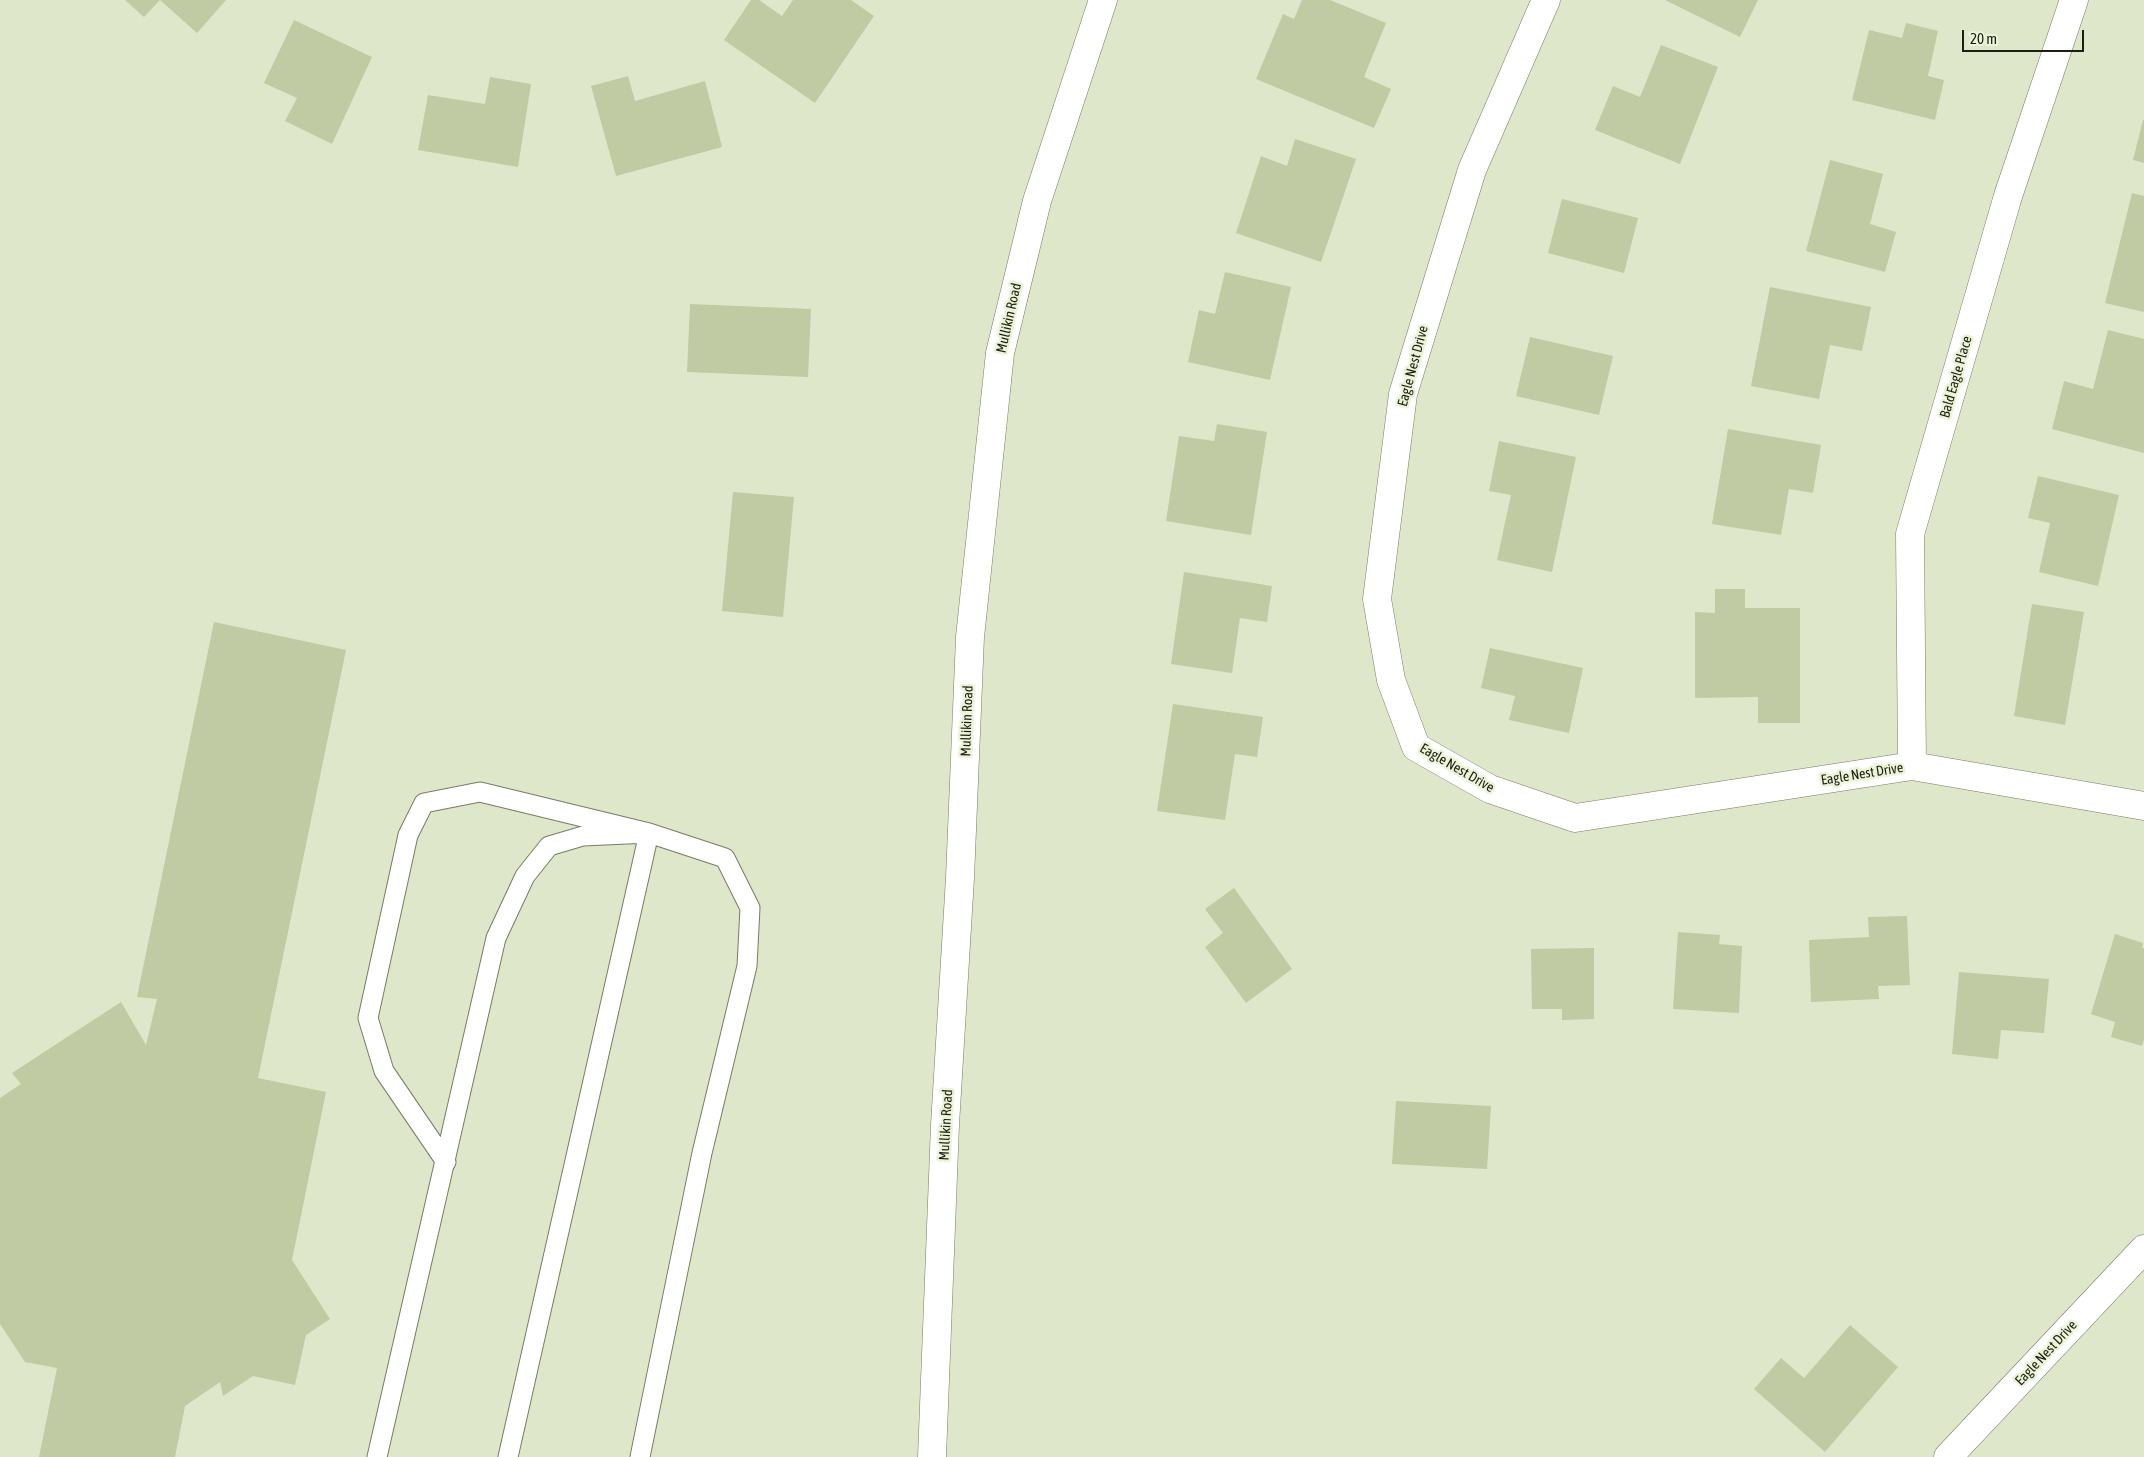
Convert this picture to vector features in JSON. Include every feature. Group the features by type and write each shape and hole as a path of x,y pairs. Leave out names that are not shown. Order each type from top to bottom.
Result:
{"street":[{"name":"Mullikin Road","path":"932,1457 945,1125 960,888 970,637 1000,353 1037,201 1103,0"},
{"name":"Eagle Nest Drive","path":"1546,0 1472,170 1403,394 1377,600 1391,680 1416,747 1490,789 1575,818 1912,766 2144,806"},
{"name":"Bald Eagle Place","path":"1912,766 1910,534 2008,196 2074,0"},
{"name":"Eagle Nest Drive","path":"1948,1457 2144,1249"}],"lane":[{"path":"446,1162 384,1071 368,1018 408,835 424,803 480,792 648,833 725,858 750,908 747,966 702,1153 640,1457"},
{"path":"377,1457 496,938 525,876 549,846 583,836 648,833"},
{"path":"508,1457 648,833"}],"building":[{"path":"125,0 160,0 144,17"},
{"path":"160,0 226,0 197,33"},
{"path":"751,0 759,0 782,16 793,0 851,0 874,16 815,103 724,40"},
{"path":"1302,0 1330,0 1386,23 1364,77 1391,89 1374,128 1256,79 1283,14 1294,19"},
{"path":"1665,0 1758,0 1740,37"},
{"path":"294,20 372,57 332,144 285,121 297,98 264,83"},
{"path":"1906,23 1938,31 1928,76 1944,80 1935,120 1852,100 1869,30 1902,38"},
{"path":"1661,45 1718,67 1680,164 1595,130 1613,86 1640,97"},
{"path":"628,76 635,101 705,81 722,147 616,176 591,86"},
{"path":"490,77 531,84 518,167 418,150 428,95 485,104"},
{"path":"2144,120 2144,163 2133,160"},
{"path":"1295,139 1356,159 1321,262 1236,233 1261,156 1287,166"},
{"path":"1830,160 1883,174 1870,224 1896,232 1885,272 1806,251"},
{"path":"2132,193 2144,196 2144,312 2105,303"},
{"path":"1562,199 1638,218 1624,273 1548,253"},
{"path":"1225,272 1291,287 1270,380 1188,362 1199,310 1215,314"},
{"path":"1770,287 1871,307 1862,351 1830,345 1819,399 1751,386"},
{"path":"690,304 811,309 808,377 687,372"},
{"path":"2108,330 2144,339 2144,453 2052,429 2064,381 2093,389"},
{"path":"1530,337 1613,356 1599,415 1516,396"},
{"path":"1217,424 1267,432 1251,535 1166,521 1179,436 1214,441"},
{"path":"1728,429 1821,445 1813,493 1789,489 1781,535 1712,524"},
{"path":"1499,441 1576,457 1552,572 1497,560 1511,495 1489,491"},
{"path":"2038,476 2119,495 2098,586 2039,572 2050,523 2028,518"},
{"path":"733,492 794,497 783,617 722,611"},
{"path":"1184,572 1272,586 1267,622 1240,618 1232,673 1171,664"},
{"path":"1715,589 1745,589 1745,608 1800,608 1800,723 1758,723 1758,697 1695,698 1695,612 1715,613"},
{"path":"2032,604 2084,612 2065,725 2014,716"},
{"path":"214,622 346,650 258,1078 326,1092 292,1260 330,1319 306,1335 295,1385 253,1376 223,1396 220,1382 185,1406 175,1457 39,1457 57,1368 25,1362 0,1324 0,1098 21,1084 12,1073 121,1002 146,1045 157,999 137,997"},
{"path":"1490,648 1583,668 1569,733 1509,720 1515,696 1481,688"},
{"path":"1173,704 1263,717 1257,757 1235,754 1225,820 1157,811"},
{"path":"1234,888 1292,969 1246,1003 1205,947 1223,933 1205,909"},
{"path":"1907,916 1910,985 1878,986 1879,999 1811,1002 1809,940 1869,937 1868,917"},
{"path":"1678,932 1720,935 1719,944 1742,946 1739,1013 1673,1009"},
{"path":"2115,934 2143,943 2144,1039 2142,1046 2111,1037 2115,1022 2091,1014"},
{"path":"1594,948 1594,1019 1562,1020 1562,1009 1532,1009 1531,949"},
{"path":"1959,972 2049,979 2044,1033 2001,1030 1998,1059 1952,1054"},
{"path":"1396,1101 1491,1106 1487,1169 1392,1164"},
{"path":"1850,1325 1898,1367 1825,1452 1754,1389 1781,1358 1804,1378"}]}
